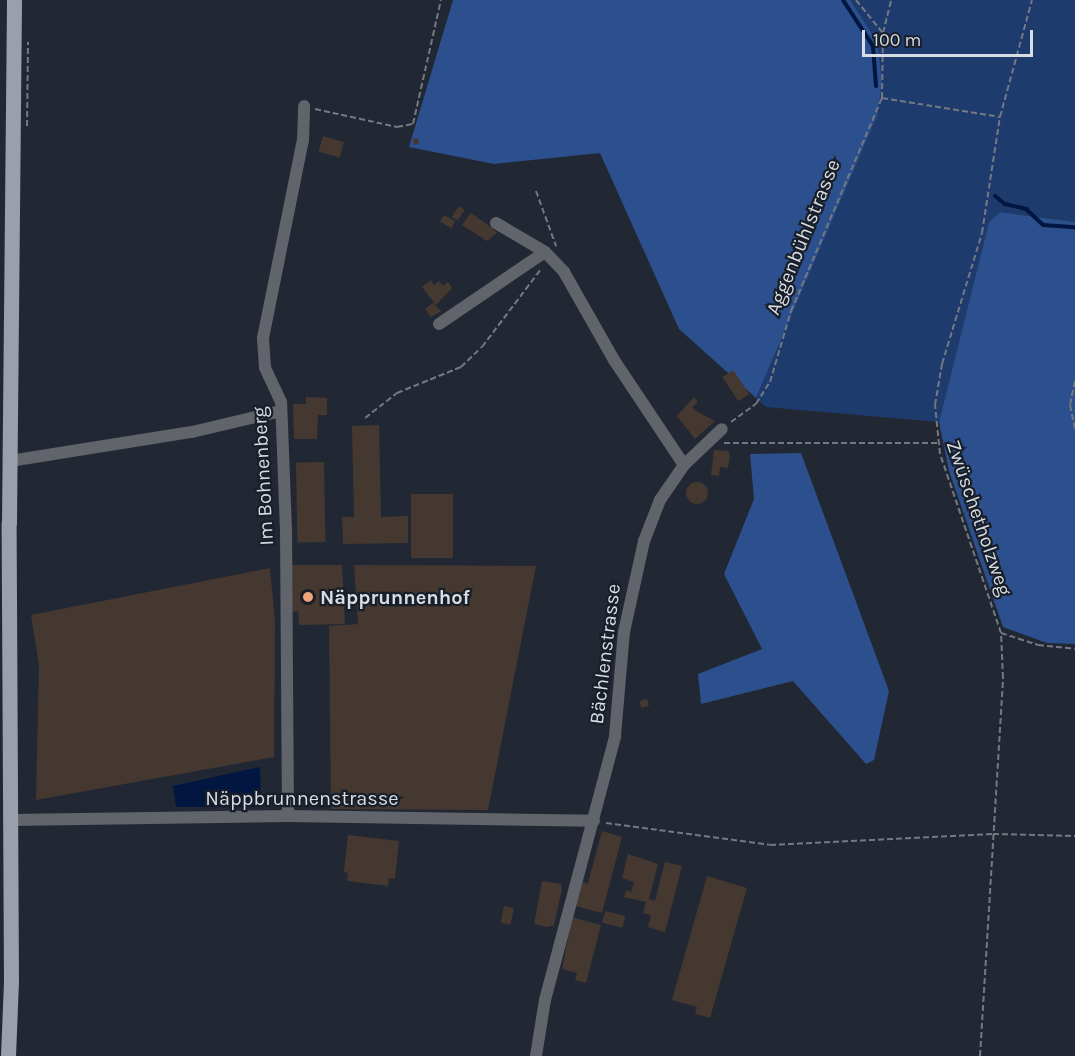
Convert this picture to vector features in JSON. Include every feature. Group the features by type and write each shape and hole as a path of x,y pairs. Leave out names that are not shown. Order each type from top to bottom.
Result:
{"main road":[{"path":"8,1056 12,981 10,460 14,0"}],"street":[{"name":"Im Bohnenberg","path":"288,816 286,530 280,411 277,391 265,367 263,338 303,140 304,106"},
{"path":"496,223 551,253 614,360 684,465 718,433"},
{"path":"439,324 551,253"},
{"path":"10,460 192,432 280,411"},
{"name":"Bächlenstrasse","path":"536,1056 546,1000 615,736 624,632 634,579 660,500 684,465"},
{"name":"Näppbrunnenstrasse","path":"10,820 288,816 594,821"}],"path":[{"path":"304,106 397,127 413,124 441,0"},
{"path":"856,0 883,33"},
{"name":"Aggenbühlstrasse","path":"718,433 756,404 770,382 791,311 882,98 883,33 891,0"},
{"name":"Zwüschetholzweg","path":"981,1056 1003,678 1002,633 937,443 939,373 982,233 1000,117 1032,0"},
{"path":"882,98 1000,117"},
{"path":"365,418 398,393 461,367 482,347 551,253 536,191"},
{"path":"1075,381 1070,405 1075,429"},
{"path":"718,433 720,443 937,443"},
{"path":"1002,633 1038,645 1075,649"},
{"path":"594,821 770,845 993,834 1075,836"}],"shaded area":[{"path":"453,0 850,0 877,41 882,82 877,116 756,398 679,329 600,153 494,164 409,147"},
{"path":"850,0 1075,0 1075,222 1000,212 989,222 939,422 766,407 756,398 877,116 877,41"},
{"path":"1000,212 1075,222 1075,644 1047,643 1003,627 949,471 939,422 989,222"},
{"path":"801,453 889,691 874,760 866,764 793,681 701,704 698,674 762,649 724,574 754,499 750,454"},
{"path":"260,767 261,807 176,807 173,786"}],"building":[{"path":"323,136 344,142 340,157 319,151"},
{"path":"418,138 419,144 414,145 413,139"},
{"path":"459,206 465,210 458,221 452,217"},
{"path":"471,213 497,233 487,241 462,225"},
{"path":"444,215 455,221 451,228 440,222"},
{"path":"431,280 434,285 439,281 443,286 448,282 452,288 436,305 422,287"},
{"path":"433,303 441,311 431,317 425,309"},
{"path":"733,370 749,394 738,401 722,377"},
{"path":"306,397 327,398 327,415 318,415 317,439 294,439 293,404 306,404"},
{"path":"694,397 698,402 692,407 715,421 695,439 677,416"},
{"path":"379,425 381,517 408,516 408,543 343,544 342,517 354,517 352,426"},
{"path":"714,450 728,451 730,456 728,468 720,467 719,476 711,475"},
{"path":"296,462 324,462 325,542 297,542"},
{"path":"697,482 705,485 708,493 705,501 697,504 689,501 686,493 689,485"},
{"path":"411,494 453,494 453,558 411,558"},
{"path":"290,565 342,565 345,624 299,625 298,611 291,612"},
{"path":"354,565 536,566 488,810 331,809 329,626 358,624"},
{"path":"270,568 275,622 274,757 36,800 39,665 31,615"},
{"path":"647,699 649,706 641,708 639,701"},
{"path":"602,831 622,837 602,913 575,906 582,882 588,883"},
{"path":"348,835 399,841 395,879 389,878 388,886 347,881 348,873 344,872"},
{"path":"628,854 658,864 649,899 655,901 665,862 682,866 665,932 648,927 651,915 643,913 646,902 624,897 626,890 631,892 634,882 622,878"},
{"path":"707,876 747,888 710,1018 695,1014 697,1007 672,1000"},
{"path":"542,881 561,884 562,889 554,925 547,927 534,924"},
{"path":"504,906 514,908 511,925 501,923"},
{"path":"605,911 625,916 622,928 602,923"},
{"path":"572,917 601,925 586,983 575,980 577,973 562,969"}],"waterway":[{"path":"843,0 873,46 876,86"},
{"path":"995,196 1005,204 1026,209 1043,225 1075,227"}],"place":[{"name":"Näpprunnenhof","path":"308,597"}]}
